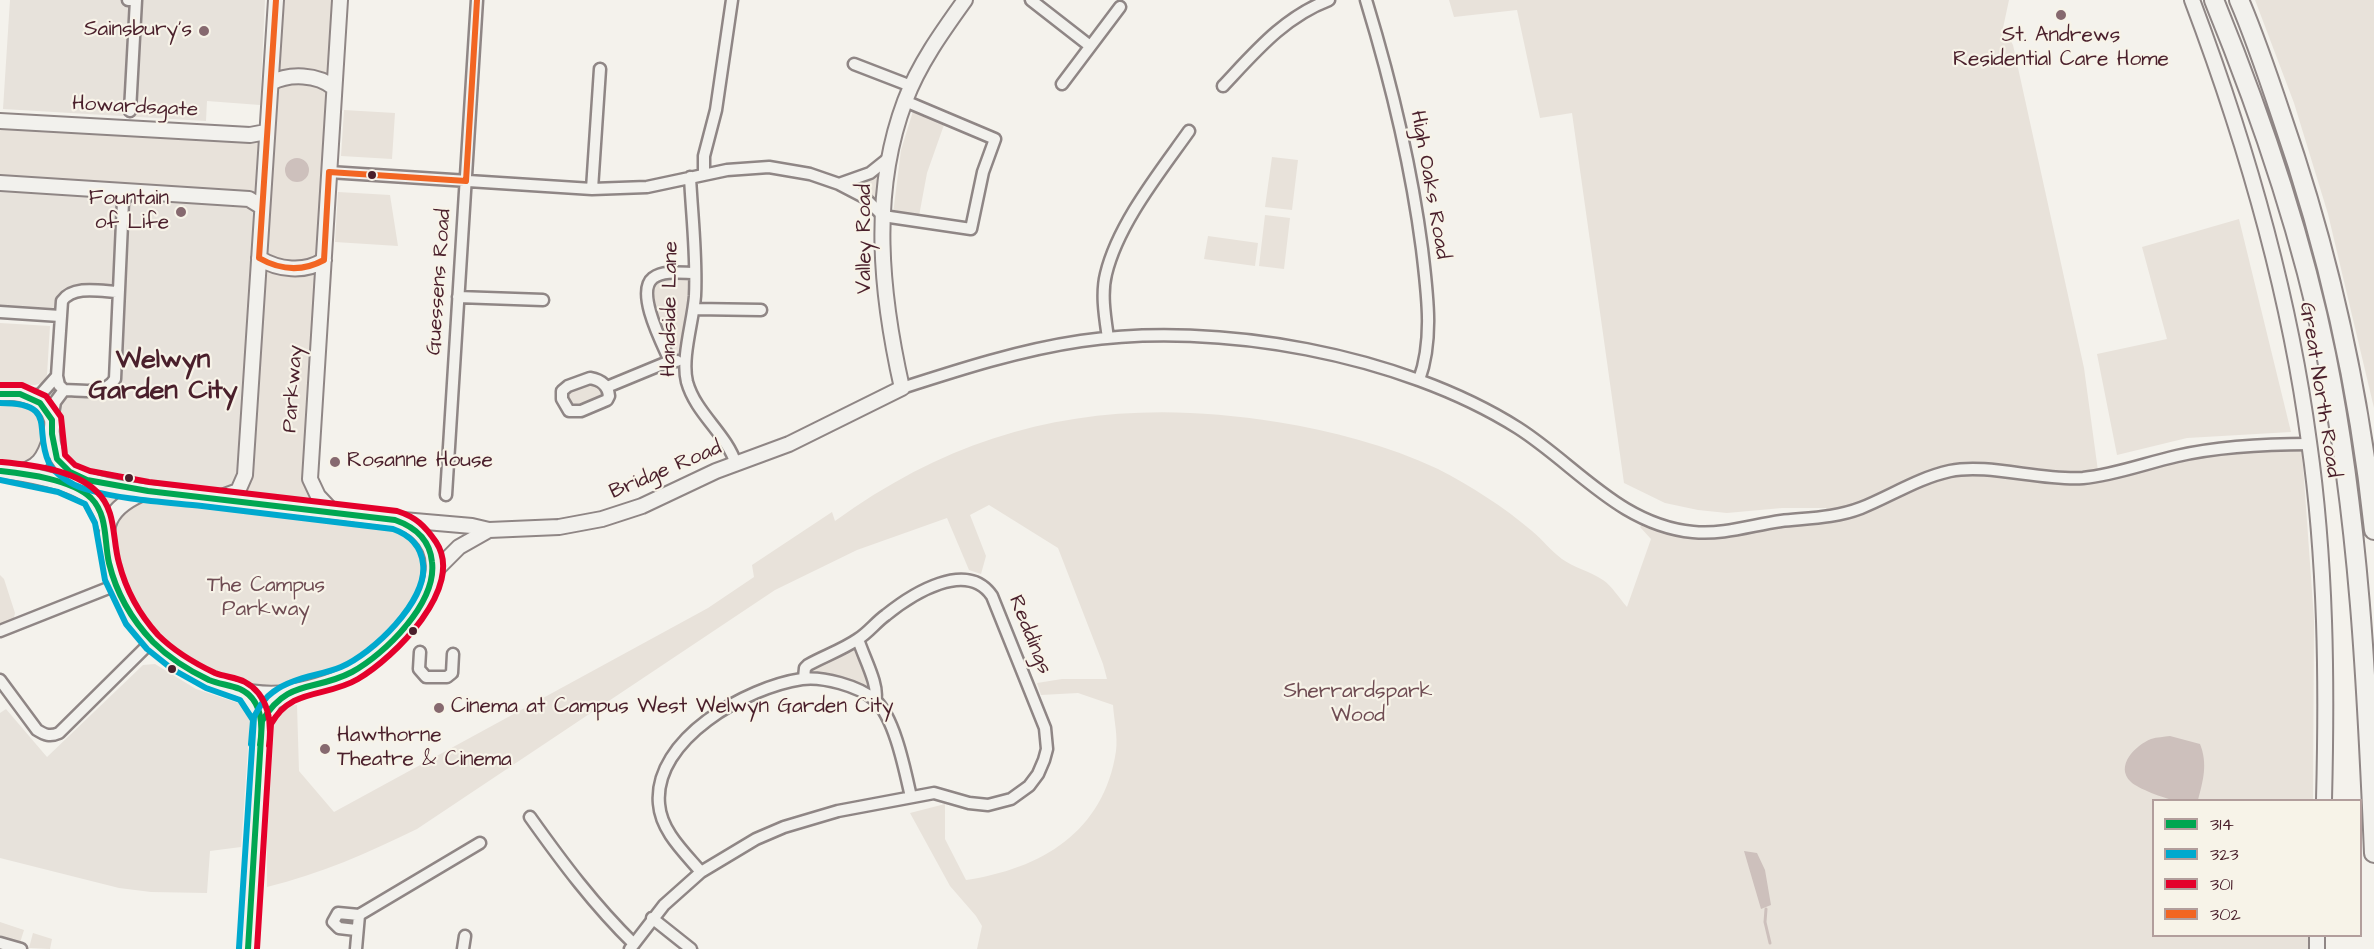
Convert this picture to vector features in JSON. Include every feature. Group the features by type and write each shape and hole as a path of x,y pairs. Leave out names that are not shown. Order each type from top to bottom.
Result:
{"highway":[{"path":"2214,0 2243,70 2281,182 2326,354 2348,483 2356,560 2371,743 2374,853"},
{"path":"2239,0 2296,158 2330,276 2353,383 2374,530"}],"main road":[{"name":"Parkway","path":"214,499 238,491 245,475 276,0"},
{"name":"Parkway","path":"333,512 318,496 310,479 340,0"},
{"name":"Valley Road","path":"902,388 885,298 883,216 890,157 911,86 931,49 965,0"},
{"name":"Great North Road","path":"2192,0 2229,103 2262,212 2289,322 2310,444 2324,616 2326,694 2324,799"},
{"path":"271,83 288,77 318,79 334,88"},
{"name":"Howardsgate","path":"0,122 250,135 266,132"},
{"path":"0,183 249,199 262,207"},
{"path":"259,258 275,266 307,268 324,260"},
{"name":"Bridge Road","path":"52,427 57,459 70,472 98,483 214,499 395,520 472,526 489,530 558,527 602,519 642,506 691,482 789,444 902,388"},
{"path":"0,394 10,393 29,397 40,403 52,427 43,458 37,465 24,471 7,472"},
{"path":"7,472 83,492 100,510 106,527 107,553 116,585 130,613 165,654 192,672 222,685 241,690 289,693"},
{"path":"106,527 123,502 148,491"},
{"path":"395,520 413,528 426,540 432,555 434,572"},
{"path":"262,721 274,702 289,693 334,680 356,670 379,653 405,628 417,610 434,572 459,547 489,530"},
{"path":"241,690 255,706 262,721 248,949"}],"street":[{"path":"128,0 136,0 130,111"},
{"name":"Guessens Road","path":"446,495 477,0"},
{"path":"704,174 704,156 716,110 732,0"},
{"path":"1031,0 1090,46"},
{"path":"1223,86 1262,44 1288,21 1329,0"},
{"name":"High Oaks Road","path":"1366,0 1395,100 1417,206 1428,309 1426,359 1419,381"},
{"path":"1062,84 1120,7"},
{"path":"854,64 911,86"},
{"path":"592,189 600,69"},
{"path":"329,172 592,189 646,187 704,174 769,166 810,174 839,184 864,197 883,216 971,229 983,172 995,139 905,101"},
{"path":"1108,338 1104,290 1111,259 1129,221 1189,131"},
{"path":"839,184 862,177 890,157"},
{"name":"Handside Lane","path":"690,177 695,273 694,309 686,372 690,390 702,412 729,448 736,464"},
{"path":"117,292 75,291 67,294 62,301 57,376 59,385 64,390 103,391 110,387 115,379 119,310 117,292 123,201 131,192"},
{"path":"670,361 651,312 647,297 649,283 653,278 665,273 695,273"},
{"path":"458,297 543,300"},
{"path":"694,309 761,310"},
{"path":"0,312 60,316"},
{"path":"902,388 1018,353 1108,338 1194,337 1272,345 1361,362 1462,397 1520,429 1609,500 1650,522 1695,533 1722,532 1780,521 1824,518 1857,510 1893,495 1923,478 1955,470 1991,471 2049,478 2085,478 2180,455 2310,444"},
{"path":"607,387 670,361 686,363"},
{"path":"29,397 41,394 57,376"},
{"path":"52,427 55,402 64,390"},
{"name":"Reddings","path":"632,946 652,918 701,872 756,839 784,827 838,811 934,793 969,803 988,805 1011,799 1021,793 1038,774 1044,760 1047,738 1041,716 992,596 975,580 965,578 953,580 921,592 887,614 858,639 808,665 805,668 804,678"},
{"path":"0,631 116,585"},
{"path":"858,639 869,671 878,688 875,701"},
{"path":"0,680 37,730 44,735 54,735 59,733 152,641"},
{"path":"420,652 419,669 426,677 447,677 452,673 453,654"},
{"path":"701,872 673,840 660,815 658,802 663,773 684,739 710,719 759,692 780,684 804,678 817,679 841,684 875,701 897,741 911,797"},
{"path":"530,817 583,890 632,946"},
{"path":"356,930 339,928 333,922 334,918 342,912 359,915 480,843"},
{"path":"356,949 359,915"},
{"path":"652,918 692,949"},
{"path":"464,949 465,936"},
{"path":"0,943 21,949"}],"shaded area":[{"path":"10,0 265,0 260,105 207,101 206,121 3,109"},
{"path":"297,158 306,161 309,170 306,179 297,182 288,179 285,170 288,161"},
{"path":"0,183 203,197 262,207 245,475 232,494 98,483 55,452 59,395 110,387 117,293 75,291 61,310 0,305"},
{"path":"155,664 196,689 238,703 250,720 241,847 210,851 207,893 151,892 119,888 0,858 0,713 6,709 47,757 143,665"},
{"path":"2170,736 2200,744 2204,765 2198,799 2164,798 2139,787 2126,776 2125,769 2129,757 2139,746 2151,739"},
{"path":"1744,851 1757,853 1765,870 1771,905 1761,909"}],"green space":[{"path":"279,0 336,0 332,77 277,76"},
{"name":"Sherrardspark Wood","path":"1449,0 2009,0 2003,28 2013,45 2084,368 2098,471 2187,446 2301,438 2314,619 2313,799 2152,799 2152,937 2309,937 2308,949 977,949 982,926 950,886 910,813 945,804 945,839 966,880 993,875 1043,856 1065,842 1083,825 1098,804 1109,779 1116,751 1113,705 1078,693 1041,695 1037,683 1062,679 1107,679 1058,548 989,505 970,515 986,556 981,574 969,570 947,518 857,550 775,590 417,829 344,862 267,887 267,837 275,714 283,706 297,705 299,771 334,812 708,608 754,577 752,565 832,512 835,521 886,487 938,460 991,439 1045,424 1100,415 1157,412 1216,414 1277,422 1339,434 1379,446 1419,460 1487,497 1536,534 1562,559 1606,583 1627,607 1651,539 1640,527 1642,524 1671,533 1832,519 1826,508 1782,508 1727,513 1698,510 1665,503 1624,483 1572,113 1540,118 1517,10 1454,17"},
{"path":"2255,0 2374,0 2374,408 2328,214 2294,103"},
{"path":"281,83 319,83 329,92 320,253 312,263 276,263 266,257 264,244 277,86"},
{"path":"914,108 945,122 927,173 919,216 893,214 901,150"},
{"path":"344,110 395,113 392,159 341,156"},
{"path":"0,125 262,137 257,199 0,180"},
{"path":"1272,157 1298,160 1292,210 1265,207"},
{"path":"880,170 876,202 854,186"},
{"path":"338,192 390,195 398,246 335,242"},
{"path":"1265,215 1290,218 1284,269 1259,266"},
{"path":"2239,219 2291,432 2187,438 2117,455 2097,354 2167,339 2142,247"},
{"path":"1208,236 1258,243 1255,266 1204,259"},
{"path":"262,267 318,271 306,474 318,504 239,495"},
{"path":"658,278 689,278 692,285 682,355 673,357 657,326 650,286"},
{"path":"0,323 50,326 47,375 43,383 35,385 0,382"},
{"path":"584,382 601,385 604,398 586,407 567,406 565,391"},
{"path":"4,399 19,400 37,409 44,427 44,437 36,456 29,463 19,467 0,465 0,402"},
{"path":"91,487 126,494 116,501 107,513 89,491"},
{"name":"The Campus Parkway","path":"149,498 391,525 408,530 415,536 428,561 428,570 415,602 389,637 346,669 324,679 301,685 265,687 228,681 193,667 161,644 137,616 125,592 112,551 112,527 117,516 126,508 137,501"},
{"path":"0,575 4,579 15,613 13,622 0,627"},
{"path":"854,647 873,691 809,674 808,670"},
{"path":"0,922 24,930 19,946 0,940"},
{"path":"33,933 52,939 50,949 29,948"}],"waterway":[{"path":"1766,909 1765,922 1770,943"}],"transit line":[{"name":"302","path":"276,0 259,258 275,265 291,268 308,266 324,260 329,172 466,181 477,0"},
{"name":"301","path":"0,385 22,385 46,396 61,417 65,455 75,465 90,471 149,482 397,511 420,523 436,542 443,560 442,579 434,600 406,638 390,655 358,679 289,704 279,712 271,724 257,949"},
{"name":"314","path":"0,394 20,394 40,403 52,420 57,459 70,472 87,480 148,491 395,520 409,526 420,535 428,547 432,562 431,578 426,594 418,610 393,640 352,672 302,688 282,698 262,721 248,949"},
{"name":"323","path":"0,403 18,404 37,413 41,420 49,463 69,482 80,487 128,498 393,529 405,534 420,552 423,564 422,579 417,594 396,624 382,638 368,651 341,667 281,687 267,697 254,717 239,948"},
{"name":"301","path":"1,462 51,469 76,478 96,491 103,499 111,516 117,554 125,583 145,619 158,635 185,656 215,673 242,680 259,694 269,719 269,746"},
{"name":"314","path":"0,471 60,482 72,486 91,498 103,520 107,555 112,574 120,595 138,624 153,642 179,663 209,680 247,693 253,699 259,713 260,745"},
{"name":"323","path":"0,480 58,492 85,504 95,523 105,580 126,624 147,649 172,669 206,688 240,700 253,720 251,744"}],"place":[{"name":"St. Andrews Residential Care Home","path":"2061,15"},
{"name":"Sainsbury's","path":"204,31"},
{"name":"Fountain of Life","path":"181,212"},
{"name":"Rosanne House","path":"335,462"},
{"name":"Cinema at Campus West Welwyn Garden City","path":"439,708"},
{"name":"Hawthorne Theatre & Cinema","path":"325,749"}],"district":[{"name":"Welwyn Garden City","path":"163,376"}]}
